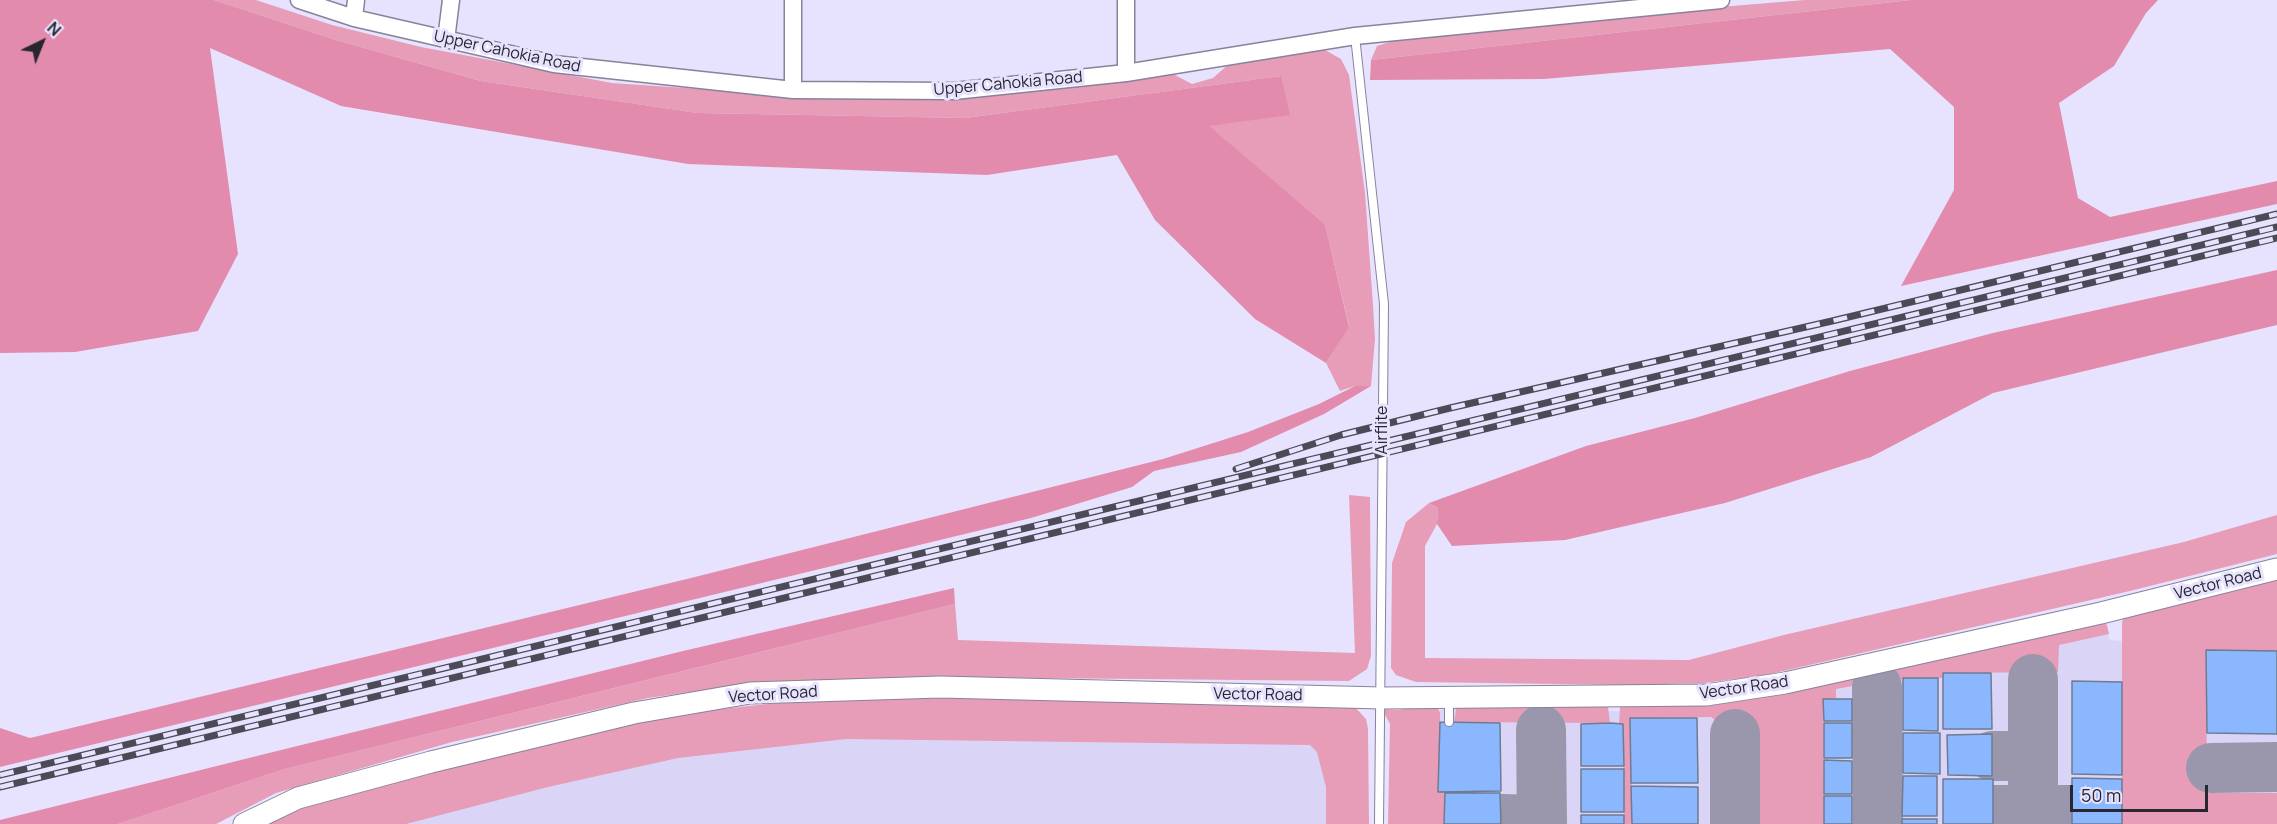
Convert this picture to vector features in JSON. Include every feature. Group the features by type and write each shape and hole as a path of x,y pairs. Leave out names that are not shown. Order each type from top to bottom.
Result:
{"street":[{"name":"Upper Cahokia Road","path":"299,0 354,18 554,64 793,90 954,91 1126,74 1355,36 1721,0"},
{"path":"354,18 356,0"},
{"path":"447,40 451,0"},
{"path":"793,0 793,90"},
{"path":"1126,0 1126,74"},
{"name":"Vector Road","path":"244,824 298,798 431,762 634,713 750,693 940,687 1382,698 1706,695 1785,683 2090,615 2277,569"}],"lane":[{"name":"Airflite","path":"1355,36 1384,304 1379,824"},
{"path":"1449,698 1449,722"}],"shaded area":[{"path":"0,0 214,0 336,40 481,81 698,113 965,118 1281,76 1290,115 1209,126 1325,224 1349,327 1326,363 1255,319 1155,220 1117,155 987,175 688,164 341,106 210,48 238,254 198,331 75,352 0,353"},
{"path":"214,0 256,0 332,25 421,47 612,83 818,97 1052,88 1173,74 1192,84 1213,78 1230,63 1325,50 1341,59 1349,75 1365,193 1373,305 1375,339 1371,386 1355,386 1340,391 1326,363 1349,326 1325,224 1208,126 1281,76 965,118 698,113 481,81 336,40"},
{"path":"1805,0 1911,0 1371,60 1377,46 1403,38 1634,14"},
{"path":"1911,0 2158,0 2146,13 2114,66 2059,103 2078,198 2110,217 2277,181 2277,204 1901,286 1954,190 1954,107 1890,49 1544,79 1370,80 1371,60"},
{"path":"2277,270 2277,325 1993,393 1871,457 1725,503 1565,540 1452,546 1437,524 1438,508 1429,503 1586,446 1695,418 1850,371 1993,333"},
{"path":"1355,386 1371,386 1324,414 1241,452 1154,471 1132,487 1031,518 0,767 0,728 30,738 691,578 1163,459 1248,432 1319,404"},
{"path":"1349,495 1370,497 1371,656 1367,669 1349,681 929,677 719,688 648,698 452,742 276,793 216,824 118,824 285,769 955,604 958,640 1355,653"},
{"path":"1429,503 1438,508 1437,524 1425,546 1425,658 1689,660 1784,635 2184,542 2277,515 2277,554 2130,591 1766,675 1704,683 1629,685 1416,682 1396,675 1391,668 1392,563 1406,522"},
{"path":"2277,577 2277,651 2206,651 2207,793 2277,793 2277,824 2122,824 2122,622 2126,613"},
{"path":"954,588 955,604 285,769 118,824 0,824 0,820 277,751 683,651"},
{"path":"2101,619 2107,625 2109,634 2059,645 2058,672 1943,673 1943,678 1885,680 1836,689 1836,699 1823,699 1824,824 1746,824 1746,726 1722,725 1711,717 1631,718 1632,824 1624,824 1623,725 1619,724 1620,707 1707,704"},
{"path":"2122,622 2277,646 2277,824 1397,824 1398,716 1455,708 1705,713 2105,627 2110,640 2122,641"},
{"path":"963,698 1353,705 1366,719 1368,729 1369,824 1326,824 1326,787 1317,752 1310,745 846,739 678,758 548,787 406,824 263,824 296,806 363,785 658,716 776,703 841,699"},
{"path":"1436,704 1440,713 1439,791 1445,792 1444,824 1388,824 1390,724 1382,709 1398,710"},
{"path":"1457,704 1608,707 1610,723 1454,722"},
{"path":"839,730 1327,734 1337,824 348,824 539,776"}],"building":[{"path":"2206,650 2277,651 2277,734 2207,733"},
{"path":"1943,673 1991,673 1992,729 1943,729"},
{"path":"1903,678 1938,678 1938,731 1903,730"},
{"path":"2072,681 2122,682 2122,775 2072,774"},
{"path":"1823,699 1852,699 1852,721 1824,721"},
{"path":"1630,718 1697,718 1698,783 1631,783"},
{"path":"1440,722 1500,723 1501,791 1438,792"},
{"path":"1824,723 1852,723 1852,758 1824,758"},
{"path":"1581,724 1623,724 1624,766 1581,766"},
{"path":"1903,733 1940,733 1940,774 1903,773"},
{"path":"1992,734 1992,776 1948,775 1947,735"},
{"path":"1824,760 1852,761 1852,794 1824,794"},
{"path":"1581,769 1624,769 1624,812 1581,812"},
{"path":"1903,776 1937,776 1937,816 1902,816"},
{"path":"2072,778 2122,779 2122,824 2072,824"},
{"path":"1943,779 1993,779 1993,824 1943,824"},
{"path":"1631,786 1698,787 1698,824 1632,824"},
{"path":"1445,793 1500,793 1501,824 1444,824"},
{"path":"1824,796 1852,796 1852,824 1824,824"},
{"path":"1581,815 1624,815 1624,824 1581,824"},
{"path":"1902,819 1937,819 1937,824 1902,824"}],"taxiway":[{"path":"2033,679 2033,824"},
{"path":"1877,687 1878,824"},
{"path":"1541,730 1542,824"},
{"path":"1735,734 1735,824"},
{"path":"1992,756 2033,756"},
{"path":"2211,768 2277,767"},
{"path":"1993,810 2072,810"},
{"path":"1501,819 1542,820"}],"railway":[{"path":"1236,469 1341,435 1450,408 1832,321 2277,214"},
{"path":"0,775 2277,227"},
{"path":"0,787 2277,238"}]}
